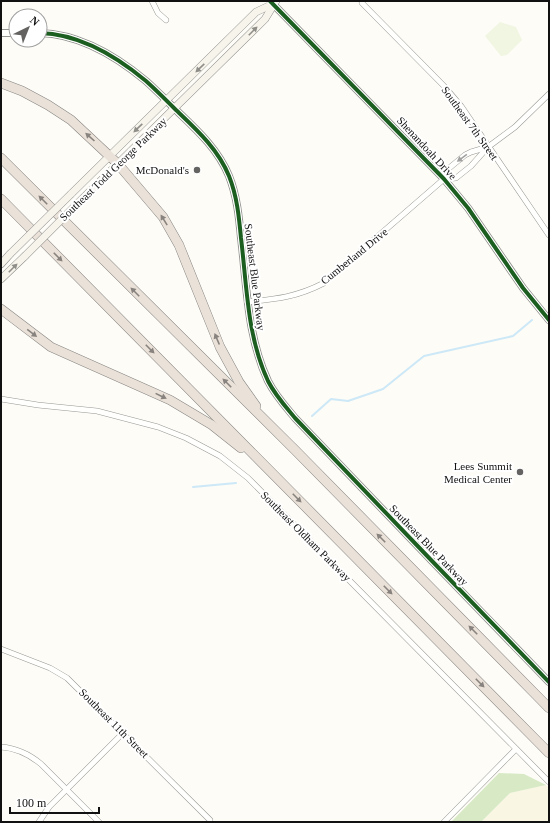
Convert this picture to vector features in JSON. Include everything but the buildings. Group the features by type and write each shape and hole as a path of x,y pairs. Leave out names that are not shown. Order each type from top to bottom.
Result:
{"highway":[{"path":"1,83 22,91 72,120 110,155 163,217 179,245 220,347 239,382 253,402 295,450"},
{"path":"1,158 295,450 549,708"},
{"path":"1,199 549,753"},
{"path":"1,309 51,347 148,390 190,411 212,425 237,445 260,468 270,470"}],"main road":[{"name":"Southeast Todd George Parkway","path":"1,264 70,194 256,12 273,2"},
{"name":"Southeast Todd George Parkway","path":"1,279 265,19 273,2"}],"street":[{"path":"152,1 158,13 166,20"},
{"name":"Shenandoah Drive","path":"273,2 444,179 468,208 523,288 549,320"},
{"name":"Southeast 7th Street","path":"362,3 444,86 461,106 549,235"},
{"name":"Southeast Blue Parkway","path":"48,34 70,37 85,43 104,52 123,64 140,76 208,142 221,160 229,177 236,199 247,302 254,342 269,382 280,400 295,418 432,562 549,682"},
{"name":"Cumberland Drive","path":"444,179 456,178 471,166 488,147 515,127 549,94"},
{"name":"Cumberland Drive","path":"247,302 289,297 301,294 324,283 444,179 448,168 471,152 488,147"},
{"name":"Southeast Oldham Parkway","path":"1,399 38,405 97,411 158,427 186,438 220,456 248,478 549,782"},
{"name":"Southeast 11th Street","path":"1,649 50,668 67,678 210,820"},
{"path":"39,822 49,807 123,733"},
{"path":"1,747 14,749 33,758 67,789 99,822"},
{"path":"444,822 516,749"}],"shaded area":[{"path":"546,785 549,788 549,822 481,822 510,793"}],"green space":[{"path":"500,22 516,27 522,40 507,55 501,56 485,36"},
{"path":"499,773 524,774 546,785 510,793 481,822 451,822"}],"waterway":[{"path":"312,416 331,399 348,401 383,389 424,356 513,336 532,320"},
{"path":"193,487 236,483"}],"cycle path":[{"path":"270,1 444,179 468,208 523,288 549,320"},
{"path":"48,34 69,37 83,42 97,48 122,63 154,88 213,149 224,166 234,191 252,329 261,364 274,391 295,418 549,682"}],"place":[{"name":"McDonald's","path":"197,170"},
{"name":"Lees Summit Medical Center","path":"520,472"}]}
